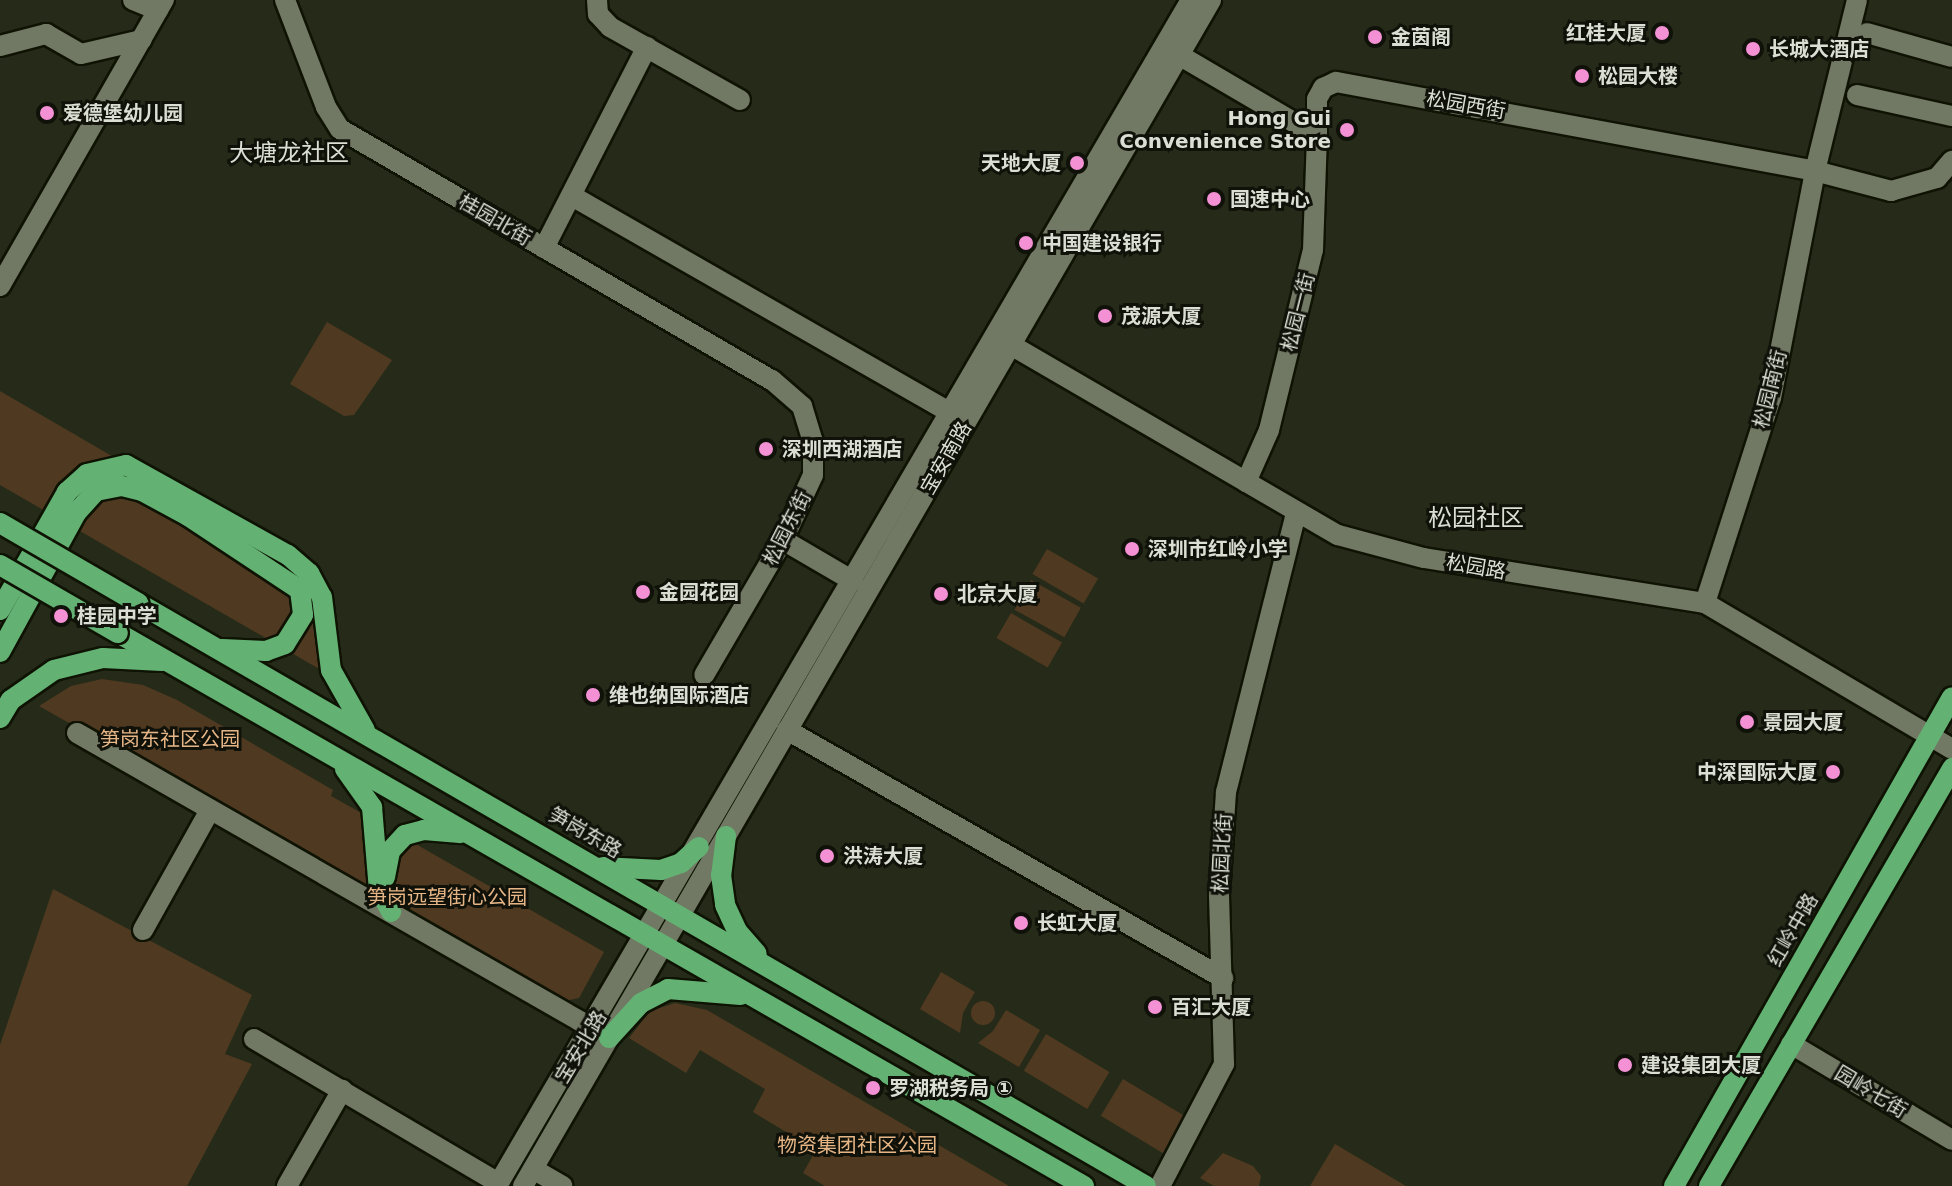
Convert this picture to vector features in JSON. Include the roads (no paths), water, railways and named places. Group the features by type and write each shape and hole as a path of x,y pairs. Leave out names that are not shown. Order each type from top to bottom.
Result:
{"main road":[{"path":"0,610 67,492 87,474 126,465 288,555 309,573 322,597 331,670 370,737"},
{"path":"0,652 76,513 96,491 122,486 142,491 188,516 300,590 303,615 285,644 255,651 207,644"},
{"name":"笋岗东路","path":"0,523 1146,1186"},
{"path":"0,565 1084,1186"},
{"path":"0,718 11,700 54,670 103,658 168,662"},
{"name":"红岭中路","path":"1674,1186 1952,697"},
{"path":"331,754 362,788 372,807 379,890 391,912"},
{"path":"1709,1186 1952,768"},
{"path":"391,912 385,869 396,842 424,830 471,835"},
{"path":"726,836 721,875 725,905 743,939 774,971"},
{"path":"589,863 630,871 661,870 681,863 699,847"},
{"path":"601,1033 641,1003 668,989 699,988 757,998"}],"street":[{"path":"0,286 161,5 133,0"},
{"name":"桂园北街","path":"285,0 326,107 340,129 772,380"},
{"path":"597,0 598,14 610,27 740,100"},
{"name":"宝安南路","path":"672,912 699,847 1191,0"},
{"name":"宝安南路","path":"672,912 726,836 1211,0"},
{"name":"松园南街","path":"1705,603 1771,398 1815,171 1857,0"},
{"path":"1867,33 1952,57"},
{"path":"0,46 46,34 81,54 141,40"},
{"path":"544,248 647,47"},
{"path":"1179,55 1317,136"},
{"name":"松园西街","path":"1317,136 1317,99 1323,88 1336,82 1815,171"},
{"path":"1857,95 1952,116"},
{"name":"松园一街","path":"1246,482 1269,430 1313,250 1317,136"},
{"path":"1815,171 1891,191 1937,178 1952,161"},
{"path":"572,196 949,412"},
{"name":"松园路","path":"1011,345 1296,513 1359,542 1424,558 1705,603 1952,749"},
{"name":"松园东街","path":"704,675 783,540 813,475 813,441 802,406 772,380"},
{"name":"松园北街","path":"1160,1186 1224,1064 1219,895 1226,792 1296,513"},
{"path":"783,540 853,581"},
{"path":"787,730 1223,978"},
{"path":"77,733 601,1033"},
{"path":"143,930 210,810"},
{"name":"宝安北路","path":"528,1177 601,1033 672,912"},
{"name":"宝安北路","path":"498,1184 601,1033"},
{"path":"254,1039 498,1184"},
{"name":"园岭七街","path":"1791,1044 1952,1140"},
{"path":"287,1186 342,1090"},
{"path":"528,1177 562,1186"}],"place":[{"name":"红桂大厦","path":"1662,33"},
{"name":"金茵阁","path":"1375,37"},
{"name":"长城大酒店","path":"1753,49"},
{"name":"松园大楼","path":"1582,76"},
{"name":"爱德堡幼儿园","path":"47,113"},
{"name":"Hong Gui Convenience Store","path":"1347,130"},
{"name":"天地大厦","path":"1077,163"},
{"name":"国速中心","path":"1214,199"},
{"name":"中国建设银行","path":"1026,243"},
{"name":"茂源大厦","path":"1105,316"},
{"name":"深圳西湖酒店","path":"766,449"},
{"name":"深圳市红岭小学","path":"1132,549"},
{"name":"金园花园","path":"643,592"},
{"name":"北京大厦","path":"941,594"},
{"name":"桂园中学","path":"61,616"},
{"name":"维也纳国际酒店","path":"593,695"},
{"name":"景园大厦","path":"1747,722"},
{"name":"中深国际大厦","path":"1833,772"},
{"name":"洪涛大厦","path":"827,856"},
{"name":"长虹大厦","path":"1021,923"},
{"name":"百汇大厦","path":"1155,1007"},
{"name":"建设集团大厦","path":"1625,1065"},
{"name":"罗湖税务局 ①","path":"873,1088"}],"district":[{"name":"大塘龙社区","path":"289,154"},
{"name":"松园社区","path":"1476,519"}],"park label":[{"name":"笋岗东社区公园","path":"170,739"},
{"name":"笋岗远望街心公园","path":"447,897"},
{"name":"物资集团社区公园","path":"857,1145"}]}
